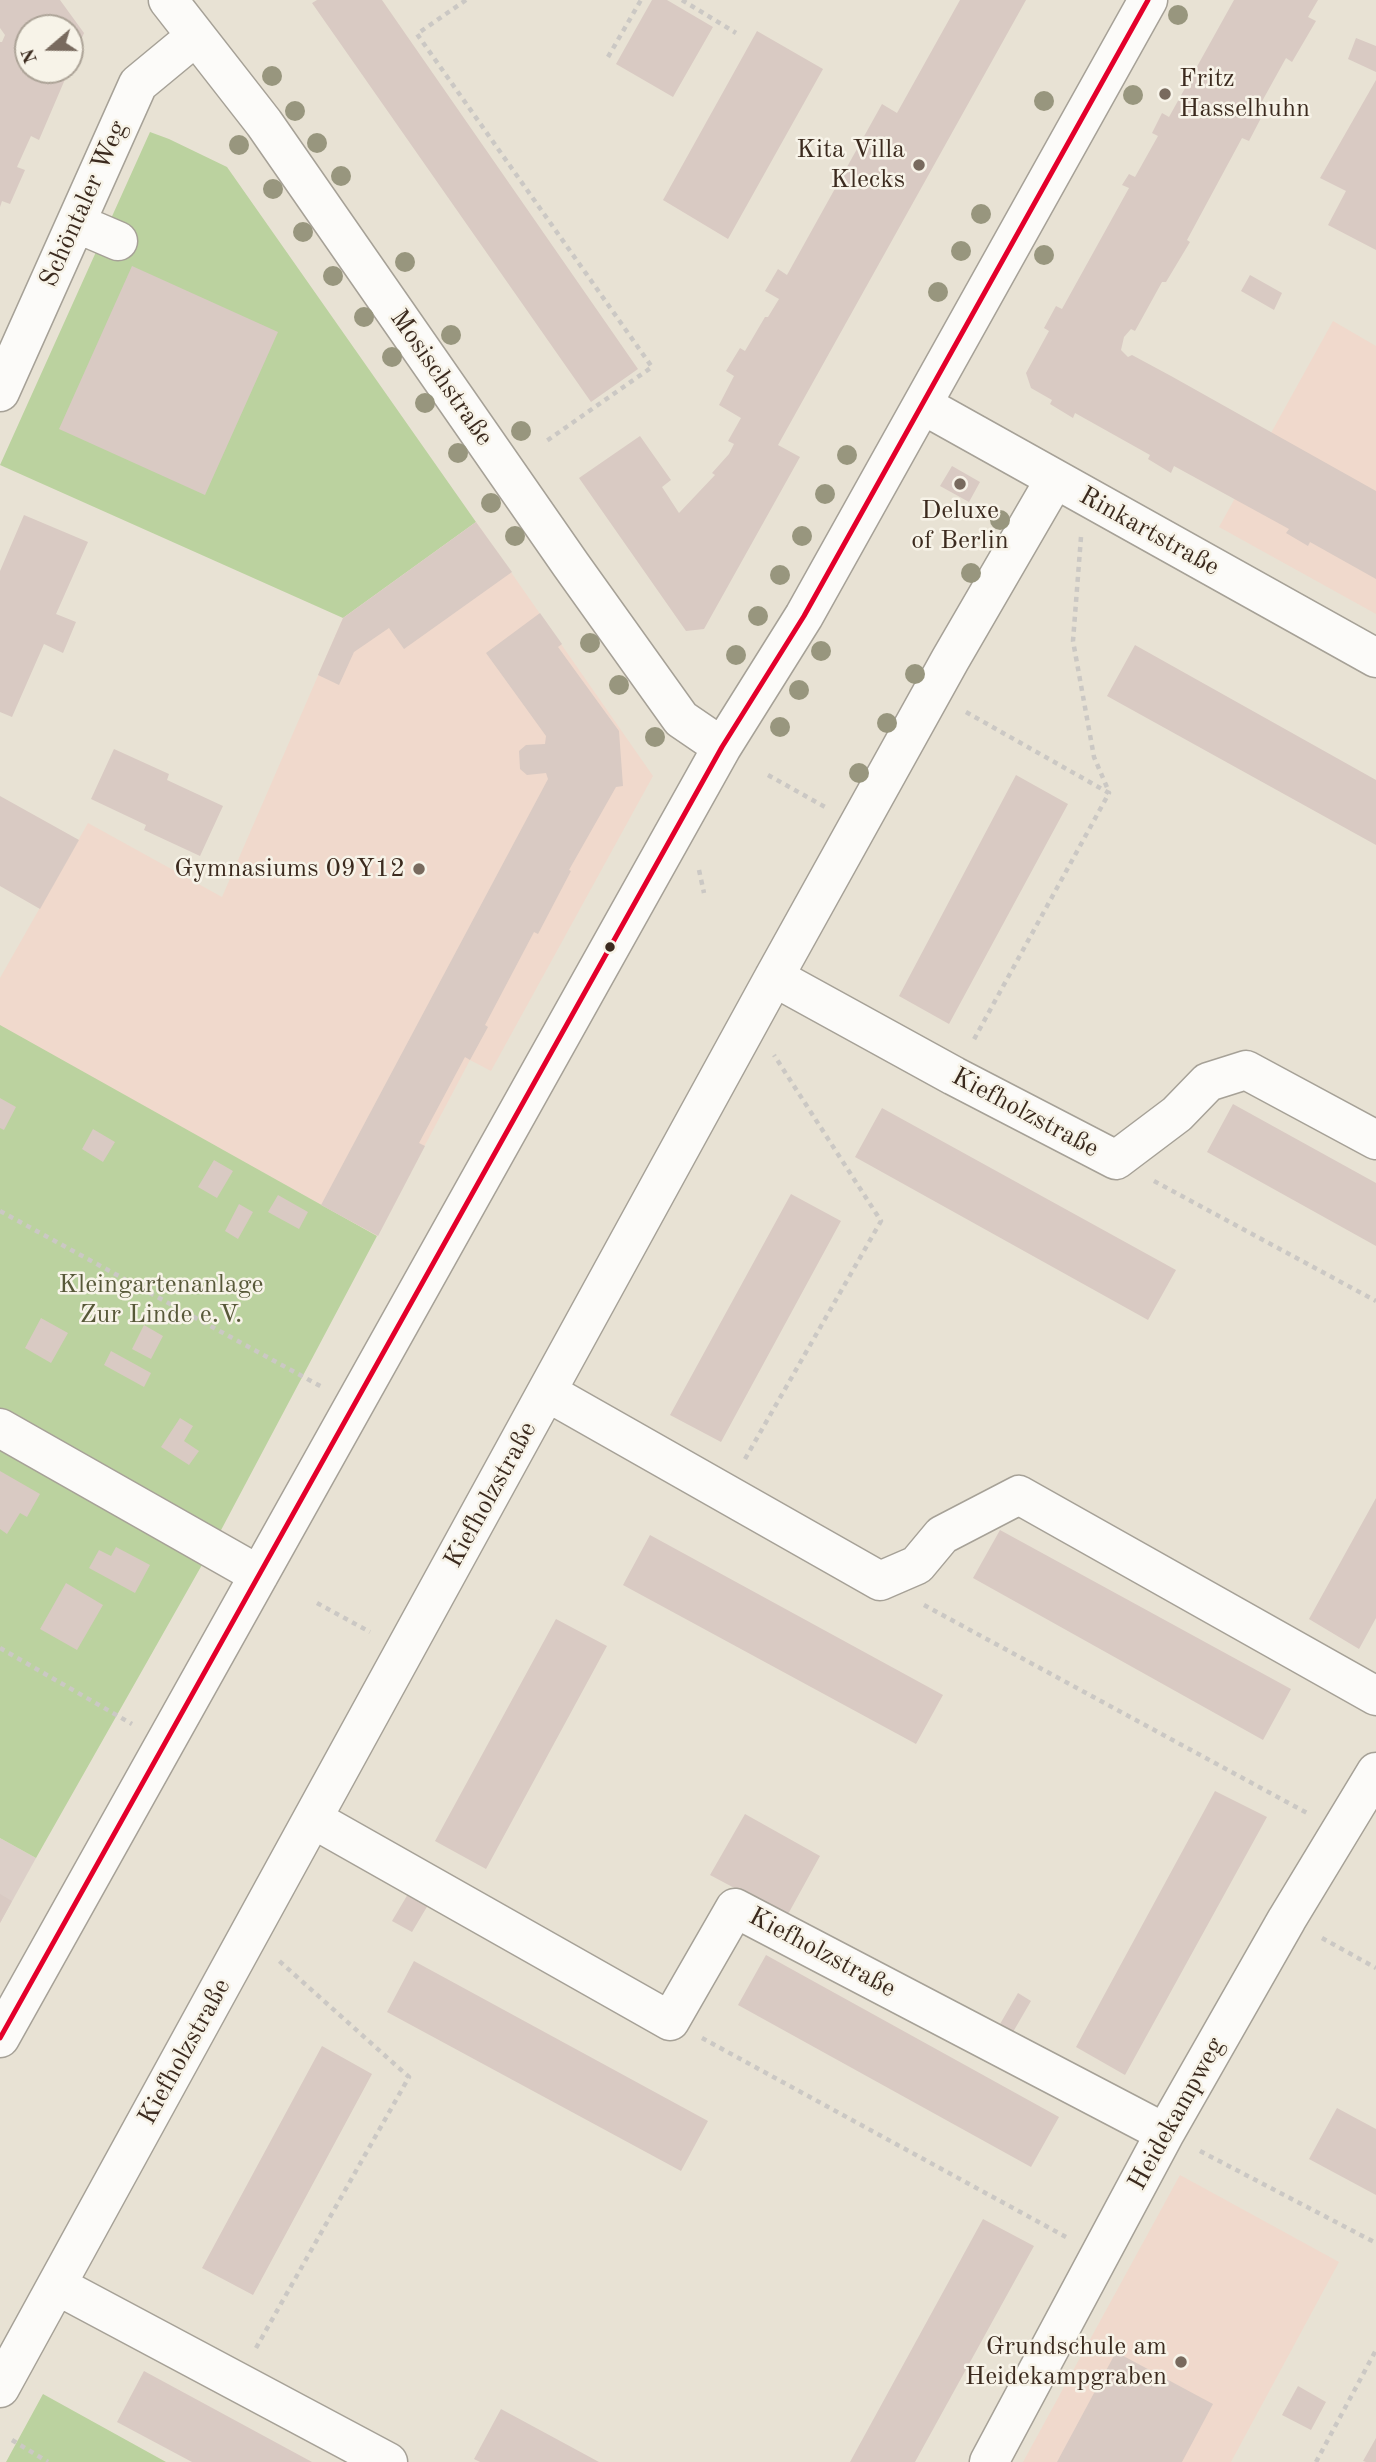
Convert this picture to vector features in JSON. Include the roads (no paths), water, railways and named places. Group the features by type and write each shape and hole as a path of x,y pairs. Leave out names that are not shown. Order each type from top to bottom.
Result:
{"street":[{"name":"Mosischstraße","path":"168,0 264,123 681,719 722,747"},
{"path":"0,2038 722,747 804,616 1148,0"},
{"name":"Schöntaler Weg","path":"0,392 138,84 196,36"},
{"path":"76,223 118,241"},
{"name":"Rinkartstraße","path":"923,404 1376,658"},
{"name":"Kiefholzstraße","path":"0,2388 774,977 950,660 1055,479"},
{"name":"Kiefholzstraße","path":"774,977 954,1076 1116,1160 1177,1114 1208,1082 1246,1070 1376,1140"},
{"name":"Kiefholzstraße","path":"547,1392 880,1581 916,1565 942,1535 1019,1495 1376,1696"},
{"path":"0,1428 258,1576"},
{"name":"Heidekampweg","path":"989,2462 1165,2133 1287,1919 1376,1772"},
{"name":"Kiefholzstraße","path":"313,1819 670,2021 735,1908 1165,2133"},
{"path":"58,2286 388,2462"}],"place":[{"name":"Fritz Hasselhuhn","path":"1165,94"},
{"name":"Kita Villa Klecks","path":"919,165"},
{"name":"Deluxe of Berlin","path":"960,484"},
{"name":"Gymnasiums 09Y12","path":"419,869"},
{"name":"Grundschule am Heidekampgraben","path":"1181,2362"}],"park label":[{"name":"Kleingartenanlage Zur Linde e.V.","path":"161,1300"}]}
